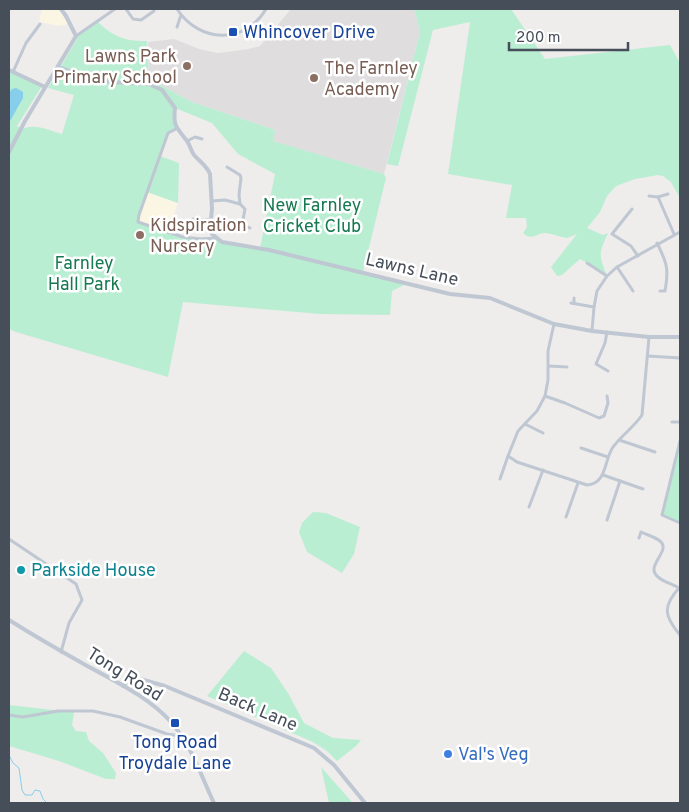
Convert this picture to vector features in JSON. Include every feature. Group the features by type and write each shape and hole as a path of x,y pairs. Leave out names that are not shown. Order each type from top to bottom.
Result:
{"street":[{"path":"61,9 76,36"},
{"path":"9,152 76,36 115,9"},
{"path":"126,9 133,19 141,20 154,11"},
{"path":"177,9 186,21 210,34 233,34 247,29 255,24 266,9"},
{"path":"177,26 181,14"},
{"path":"40,24 26,43 11,71 45,87"},
{"path":"58,67 80,75 110,82 150,84 168,96 175,108 174,121 176,128 210,174 212,201 210,220 212,234 216,238"},
{"name":"Lawns Lane","path":"176,128 168,133 138,222 183,236 201,239 216,238 222,242 269,250 450,294 490,298 554,324 592,331 680,338"},
{"path":"187,141 195,137 202,139"},
{"path":"227,167 241,178 240,204"},
{"path":"649,196 658,197 668,194"},
{"path":"658,197 674,234"},
{"path":"212,201 225,200 240,204 245,209 242,225"},
{"path":"632,209 612,234 631,246 638,256"},
{"path":"192,213 192,220 210,220"},
{"path":"227,223 250,228"},
{"path":"592,331 594,307 598,291 607,276 617,267 657,243 680,232"},
{"path":"657,243 666,261 668,274 668,292 660,291"},
{"path":"587,263 607,276"},
{"path":"617,267 634,291"},
{"path":"574,298 572,303 594,307"},
{"path":"500,479 518,431 537,411 544,396 549,366 548,352 554,324"},
{"path":"591,368 596,364 605,343 607,332"},
{"path":"508,456 517,462 578,484 594,485 600,481 608,457 619,440 642,415 649,337"},
{"path":"648,356 680,358"},
{"path":"596,364 608,370"},
{"path":"549,366 567,367"},
{"path":"544,396 599,418 604,416 608,402 607,396"},
{"path":"672,422 680,422"},
{"path":"525,424 543,433"},
{"path":"619,440 655,452"},
{"path":"680,441 662,515 680,523"},
{"path":"581,448 608,457"},
{"path":"529,507 543,470"},
{"path":"603,475 643,489"},
{"path":"606,520 620,481"},
{"path":"566,517 578,484"},
{"path":"639,538 641,532 660,542 663,546 662,553 654,566 654,572 657,576 679,588"},
{"path":"9,538 76,584 82,600 68,623 61,652"},
{"path":"679,588 680,594"},
{"path":"679,588 669,601 666,610 670,624 680,635"},
{"name":"Tong Road","path":"9,620 61,652 123,686 145,700 170,721 192,753 214,803"},
{"name":"Back Lane","path":"123,686 133,677 165,686 314,748 334,765 365,803"},
{"path":"9,714 23,717 58,712 93,711 120,717 167,734 181,736"}],"shaded area":[{"path":"42,9 59,9 68,24 59,26 39,22"},
{"name":"The Farnley Academy","path":"291,9 412,9 415,12 420,32 384,174 272,141 275,130 192,102 149,79 148,42 174,39 199,49 218,53 249,49 260,46"},
{"path":"147,192 178,203 168,232 138,222"}],"green space":[{"path":"412,9 511,9 545,59 670,45 680,63 680,198 671,182 658,175 635,179 616,186 607,196 600,212 587,228 603,235 608,233 601,250 602,263 607,276 580,259 562,275 557,276 551,267 577,234 567,238 546,233 532,237 526,236 523,233 527,227 526,218 506,218 512,185 448,174 470,22 433,30 398,166 387,164 420,32 415,12"},
{"name":"Farnley Hall Park","path":"97,21 108,31 120,37 147,41 149,79 192,102 275,130 273,141 384,174 386,178 363,272 408,283 392,291 390,315 320,314 183,302 168,377 9,329 9,70 42,86 17,126 22,129 27,127 42,128 62,134 74,95 48,88 77,39 76,36","holes":["175,108 212,123 238,154 275,174 260,248 222,242 216,238 183,237 138,221 147,192 178,203 179,163 160,156 168,133 176,129"]},
{"path":"680,441 680,523 662,515"},
{"path":"313,512 326,513 360,527 354,554 342,573 307,552 299,532 302,523"},
{"path":"244,651 271,668 288,693 304,723 333,738 361,740 337,761 327,751 313,742 207,696"},
{"path":"9,705 57,712 74,712 72,725 76,731 86,732 89,741 103,753 116,773 115,779 106,779 59,761 9,746"},
{"path":"321,767 351,801 352,803 329,803"}],"water":[{"path":"16,88 23,92 23,98 9,123 9,93 12,89"}],"waterway":[{"path":"9,755 13,763 19,768 22,790 25,795 32,795 35,790 40,791 47,803"}],"place":[{"name":"Whincover Drive","path":"233,32"},
{"name":"Lawns Park Primary School","path":"187,66"},
{"name":"The Farnley Academy","path":"314,78"},
{"name":"Kidspiration Nursery","path":"140,235"},
{"name":"Parkside House","path":"21,570"},
{"name":"Tong Road Troydale Lane","path":"175,723"},
{"name":"Val's Veg","path":"448,754"}],"park label":[{"name":"New Farnley Cricket Club","path":"312,215"}]}
